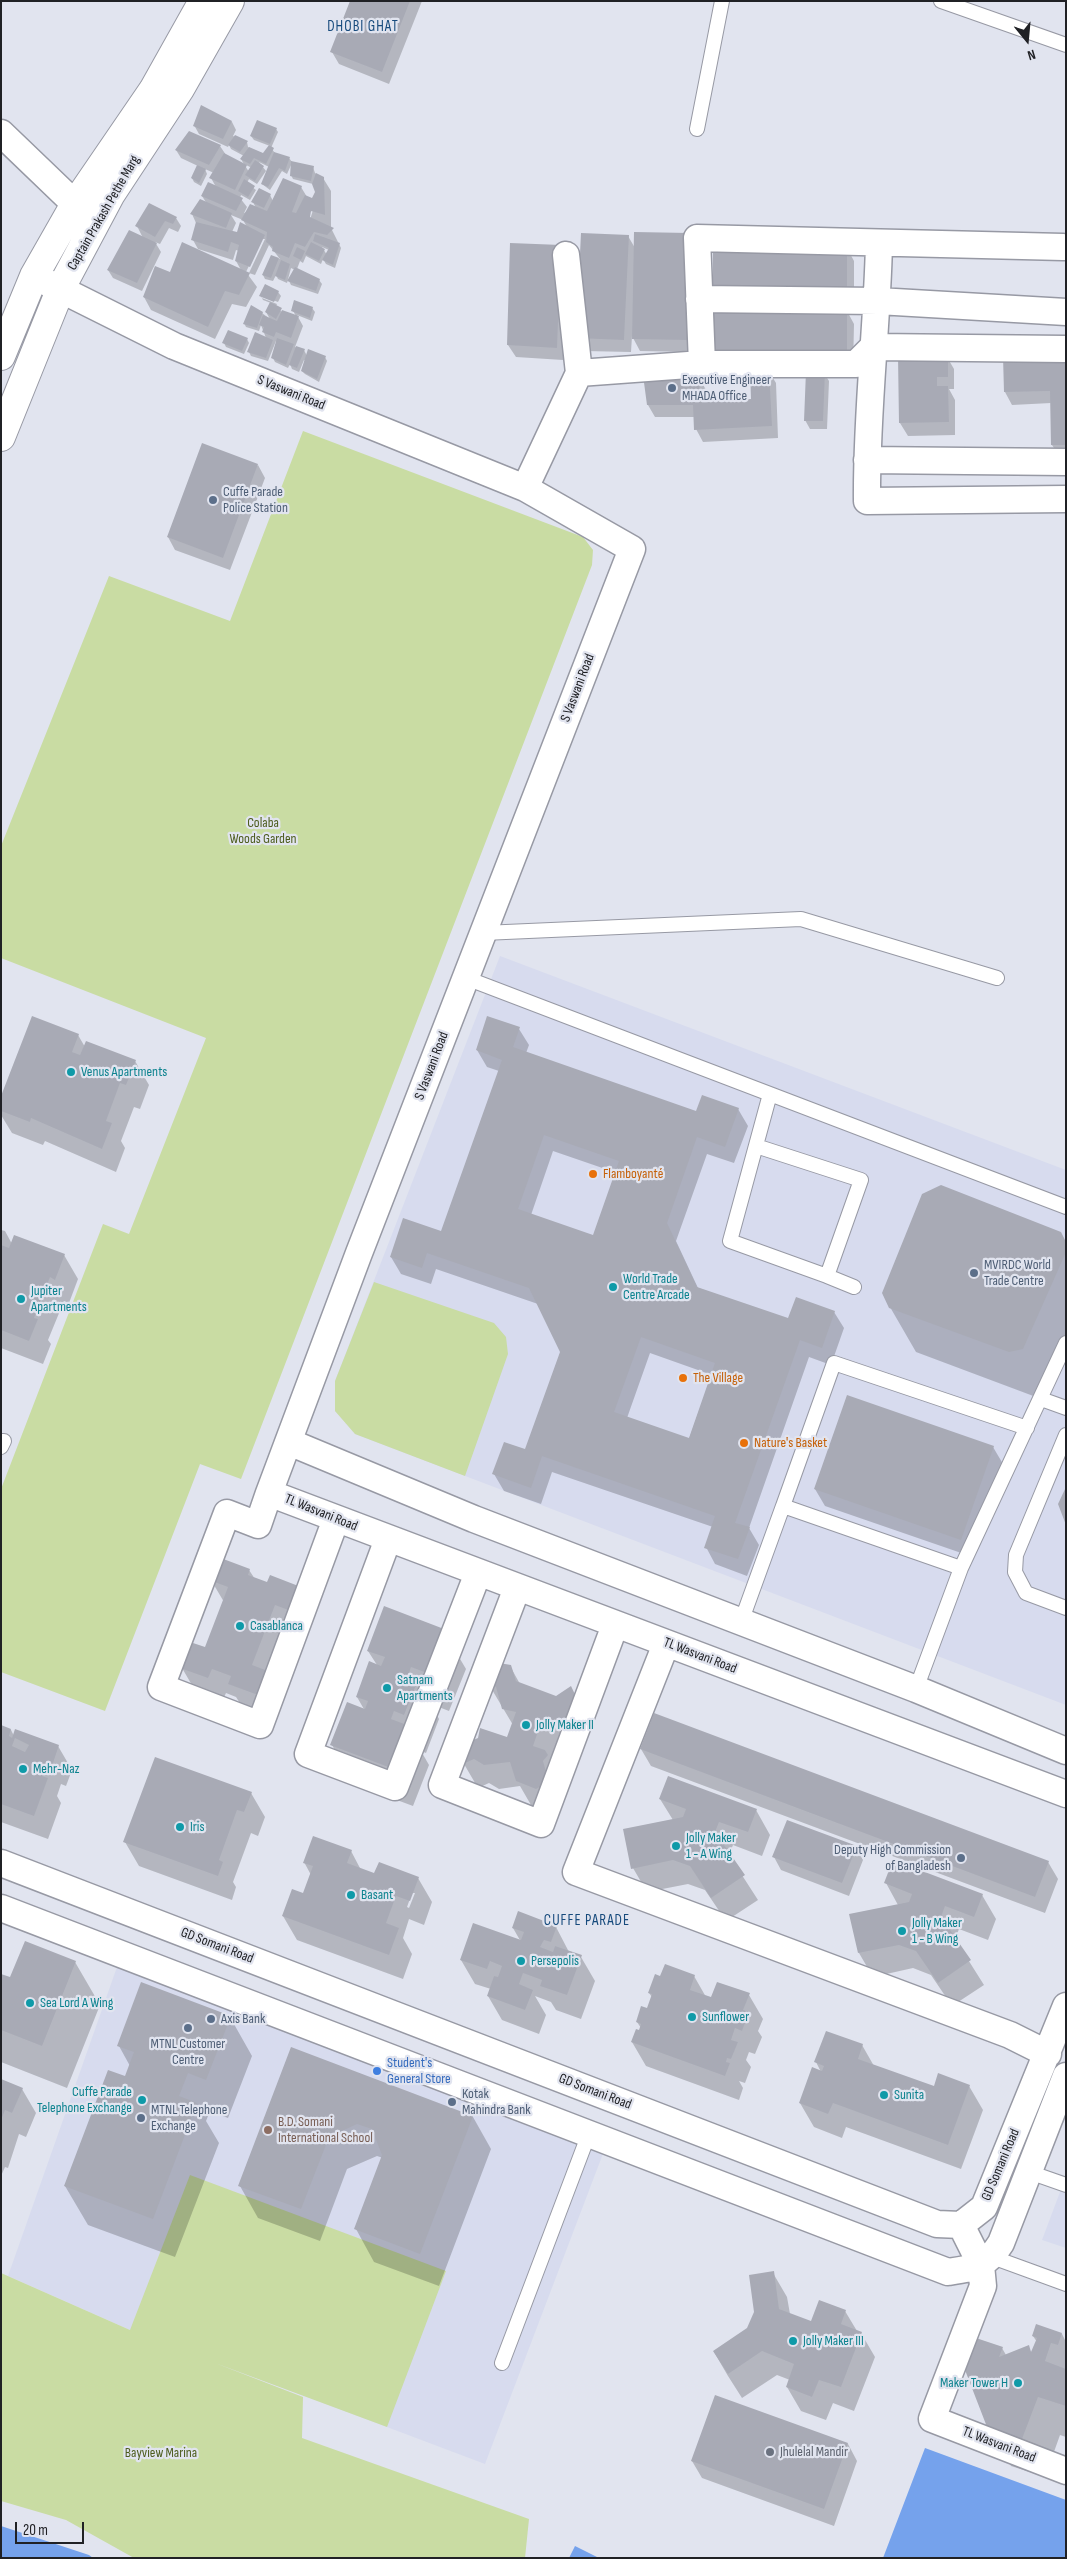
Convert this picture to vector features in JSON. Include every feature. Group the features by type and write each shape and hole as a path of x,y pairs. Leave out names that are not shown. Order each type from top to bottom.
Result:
{"main road":[{"name":"Captain Prakash Pethe Marg","path":"1,356 34,276 75,204 153,90 203,1"},
{"name":"Captain Prakash Pethe Marg","path":"1,436 61,288 111,194 180,90 230,1"}],"street":[{"path":"1,133 75,204"},
{"path":"702,364 697,238 879,244 1063,247"},
{"path":"879,244 878,301 873,347 866,460 867,501 1066,500"},
{"path":"525,488 579,373 566,254"},
{"name":"S Vaswani Road","path":"34,276 174,346 525,488 632,549 289,1442"},
{"path":"698,299 878,301 1066,312"},
{"path":"579,373 702,364 856,364 873,347 1066,349"},
{"path":"866,460 1066,462"},
{"path":"289,1442 474,1519 916,1689 1066,1751"},
{"name":"TL Wasvani Road","path":"289,1442 269,1493 1066,1794"},
{"path":"269,1493 258,1525 227,1513 161,1687 260,1724 336,1519"},
{"path":"388,1539 308,1754 395,1787 478,1573"},
{"path":"517,1588 442,1785 541,1824 615,1625"},
{"path":"666,1644 576,1872 1010,2035 1048,2054"},
{"name":"GD Somani Road","path":"1,1863 937,2224 961,2225 984,2207 1066,2006"},
{"path":"1,1908 587,2139 948,2272 973,2268 987,2261 961,2225"},
{"name":"GD Somani Road","path":"987,2261 1001,2243 1066,2076"},
{"name":"TL Wasvani Road","path":"987,2261 983,2286 932,2419 1066,2471"}],"lane":[{"path":"697,129 722,1"},
{"path":"946,2 1066,45"},
{"path":"483,933 801,919 997,978"},
{"path":"466,978 1066,1207"},
{"path":"770,1094 730,1241 854,1287"},
{"path":"756,1146 861,1180 827,1276"},
{"path":"916,1689 962,1568 1066,1343"},
{"path":"741,1622 834,1363 1028,1428"},
{"path":"1041,1399 1066,1408"},
{"path":"1066,1435 1016,1555 1015,1572 1026,1594 1066,1608"},
{"path":"1,1440 4,1442 1,1448"},
{"path":"783,1506 962,1568"},
{"path":"502,2363 587,2139"},
{"path":"1028,2172 1066,2185"},
{"path":"987,2261 1066,2284"}],"shaded area":[{"path":"500,956 1066,1170 1066,1705 355,1434 335,1411 335,1381"},
{"path":"117,1967 604,2151 485,2464 130,2330 8,2276"},
{"path":"1066,2176 1066,2248 1042,2240"}],"green space":[{"name":"Colaba Woods Garden","path":"303,431 583,537 593,550 592,565 241,1479 200,1464 105,1711 1,1672 1,1489 103,1224 129,1234 206,1038 1,958 1,846 109,576 230,621"},
{"path":"374,1282 494,1323 506,1337 508,1354 465,1476 355,1434 335,1411 335,1381"},
{"name":"Bayview Marina","path":"190,2175 446,2271 387,2427 215,2363 303,2397 302,2438 529,2519 525,2558 134,2558 66,2520 1,2501 1,2273 130,2330"}],"water":[{"path":"925,2448 1066,2500 1066,2558 883,2558"},
{"path":"1,2526 89,2555 93,2558 1,2558"},
{"path":"575,2546 599,2558 569,2558"}],"building":[{"path":"350,1 410,1 382,72 330,52"},
{"path":"201,105 232,121 223,139 193,126"},
{"path":"257,120 277,128 270,144 250,136"},
{"path":"189,131 221,145 209,165 175,150"},
{"path":"235,135 248,141 240,152 228,145"},
{"path":"269,145 274,148 266,164 254,158 250,164 240,159 249,147 263,153"},
{"path":"274,152 290,157 285,171 279,168 268,187 261,184"},
{"path":"224,153 247,165 235,190 209,178"},
{"path":"255,160 264,166 255,181 245,175"},
{"path":"291,161 314,166 311,181 290,176"},
{"path":"197,165 206,169 199,183 191,178"},
{"path":"316,173 324,177 325,215 311,211 310,217 334,228 327,235 314,232 305,247 295,243 289,258 272,251 273,247 266,242 267,232 241,220 250,204 267,211 283,178 302,186 292,212 296,213 305,195 312,198 315,192 312,184"},
{"path":"244,179 255,186 248,197 238,191"},
{"path":"208,182 243,198 236,211 201,196"},
{"path":"259,188 271,194 264,208 251,202"},
{"path":"200,199 232,213 226,228 190,214"},
{"path":"149,203 177,217 173,224 165,221 155,237 135,226"},
{"path":"196,222 237,232 240,222 265,235 250,267 235,261 239,245 231,242 228,252 191,240"},
{"path":"129,230 157,243 137,283 107,270"},
{"path":"634,232 689,233 687,340 632,339"},
{"path":"581,233 629,235 624,340 576,338"},
{"path":"315,234 340,243 333,265 322,260 329,248 313,241"},
{"path":"182,242 250,273 239,295 225,291 208,327 143,297 155,266 170,272"},
{"path":"311,242 325,249 319,261 305,254"},
{"path":"510,243 561,245 557,348 507,345"},
{"path":"713,245 847,247 847,293 713,291"},
{"path":"297,247 305,251 301,260 293,256"},
{"path":"271,255 279,258 271,278 262,275"},
{"path":"281,260 290,264 285,280 275,276"},
{"path":"295,267 320,279 316,291 287,281"},
{"path":"265,284 279,291 274,302 259,296"},
{"path":"294,300 313,307 310,318 291,311"},
{"path":"270,302 282,308 276,319 265,312"},
{"path":"251,305 263,312 257,328 243,324"},
{"path":"707,308 847,310 847,356 706,354"},
{"path":"282,310 299,316 291,338 276,332 274,337 262,332 264,327 259,325 263,315 277,321"},
{"path":"228,330 248,338 242,351 222,343"},
{"path":"255,332 273,340 266,358 247,352"},
{"path":"277,338 294,344 286,365 271,358"},
{"path":"296,346 305,349 297,368 289,365"},
{"path":"308,349 326,356 317,379 301,371"},
{"path":"1066,354 1066,445 1051,445 1050,391 1004,392 1003,356"},
{"path":"948,355 948,377 937,377 937,386 948,386 949,422 899,423 898,356"},
{"name":"Executive Engineer MHADA Office","path":"769,369 772,426 694,430 693,405 647,405 643,375 699,376 700,402 751,399 750,370"},
{"path":"806,371 825,372 823,421 804,421"},
{"name":"Cuffe Parade Police Station","path":"202,443 258,464 223,558 167,537"},
{"name":"Venus Apartments","path":"32,1016 79,1034 72,1052 80,1055 86,1041 136,1060 126,1085 120,1083 106,1121 112,1123 102,1149 31,1118 30,1122 1,1111 1,1096"},
{"name":"World Trade Centre Arcade","path":"487,1016 520,1027 513,1047 696,1111 702,1095 739,1108 725,1147 697,1137 667,1223 697,1287 788,1318 796,1297 835,1311 822,1348 800,1340 735,1523 750,1527 738,1559 704,1548 715,1516 542,1456 531,1488 492,1474 504,1442 525,1449 560,1352 529,1288 427,1253 422,1268 390,1257 403,1218 441,1231 502,1060 476,1050","holes":["544,1135 619,1161 593,1235 518,1209","641,1337 715,1363 689,1438 614,1412"]},
{"name":"MVIRDC World Trade Centre","path":"941,1185 1061,1232 1066,1242 1066,1252 1023,1349 1009,1352 889,1308 882,1293 922,1194"},
{"name":"Jupiter Apartments","path":"14,1235 65,1254 55,1280 50,1277 34,1318 38,1319 29,1341 1,1330 1,1245 9,1248"},
{"path":"847,1395 994,1446 961,1540 814,1489"},
{"path":"1066,1487 1066,1525 1058,1504"},
{"name":"Casablanca","path":"218,1557 250,1569 248,1575 267,1582 270,1575 301,1587 291,1611 275,1605 252,1665 268,1671 258,1695 228,1684 231,1676 212,1669 208,1678 180,1668 190,1642 205,1647 228,1587 209,1580"},
{"name":"Satnam Apartments","path":"384,1606 444,1629 427,1673 411,1667 408,1676 418,1680 404,1715 394,1711 391,1719 407,1725 391,1768 330,1745 347,1702 365,1709 368,1701 356,1697 369,1661 381,1666 385,1657 367,1651"},
{"name":"Jolly Maker II","path":"493,1662 511,1665 516,1681 556,1696 571,1686 580,1705 566,1722 553,1727 541,1723 533,1746 545,1750 548,1755 543,1761 549,1782 536,1789 516,1781 510,1762 484,1765 474,1759 463,1764 459,1746 478,1738 480,1728 507,1737 516,1712 502,1709 496,1687 486,1683"},
{"path":"654,1713 1049,1861 1035,1897 640,1749"},
{"name":"Mehr-Naz","path":"1,1725 11,1729 9,1736 12,1738 15,1729 59,1745 53,1763 47,1761 42,1776 48,1778 34,1816 1,1804","holes":["15,1738 29,1745 25,1752 12,1746"]},
{"name":"Iris","path":"155,1757 252,1792 244,1812 237,1810 219,1860 223,1862 218,1876 123,1842"},
{"name":"Jolly Maker 1 - A Wing","path":"668,1776 757,1809 748,1832 719,1822 715,1832 745,1875 711,1898 690,1866 673,1860 631,1869 623,1829 683,1817 686,1809 659,1799"},
{"path":"787,1820 857,1846 842,1883 772,1857"},
{"name":"Basant","path":"313,1836 352,1850 347,1863 374,1873 379,1862 419,1877 410,1901 396,1896 386,1923 399,1928 389,1955 282,1916 292,1889 303,1893 313,1866 303,1863"},
{"name":"Jolly Maker 1 - B Wing","path":"893,1860 983,1894 974,1917 945,1906 941,1917 971,1960 938,1983 916,1951 899,1945 858,1953 849,1914 909,1902 912,1894 884,1883"},
{"name":"Persepolis","path":"518,1911 557,1926 551,1942 544,1940 540,1947 553,1952 555,1946 582,1955 567,1995 540,1986 542,1980 523,1973 519,1984 533,1990 525,2010 487,1996 494,1976 498,1977 502,1966 490,1961 487,1969 460,1960 473,1923 521,1940 524,1932 512,1928"},
{"name":"Sea Lord A Wing","path":"25,1941 76,1961 42,2046 1,2030 1,1974 10,1977"},
{"name":"Sunflower","path":"665,1964 695,1975 690,1990 711,1997 717,1982 750,1993 743,2010 749,2012 742,2031 735,2028 731,2040 738,2042 731,2059 727,2058 726,2062 730,2063 725,2076 631,2042 636,2029 639,2030 641,2024 636,2022 641,2006 647,2008 652,1994 648,1993 655,1974 660,1976"},
{"name":"Cuffe Parade Telephone Exchange","path":"141,1982 231,2016 206,2080 188,2073 179,2096 197,2103 153,2219 64,2186 108,2070 125,2076 134,2052 117,2046"},
{"name":"Sunita","path":"826,2031 863,2044 858,2059 934,2086 938,2073 970,2085 948,2145 833,2103 828,2114 799,2103 812,2067 822,2071 824,2066 814,2062"},
{"path":"291,2047 473,2116 420,2254 354,2229 382,2155 372,2129 357,2124 329,2137 301,2209 238,2186"},
{"path":"1,2079 23,2088 12,2113 5,2110 1,2120"},
{"name":"Jolly Maker III","path":"774,2271 779,2309 811,2321 819,2300 846,2310 841,2324 862,2332 841,2387 819,2380 812,2397 786,2387 794,2364 762,2351 728,2374 713,2351 747,2328 754,2312 749,2275"},
{"name":"Maker Tower H","path":"1036,2324 1062,2333 1058,2345 1051,2343 1045,2361 1066,2369 1066,2406 1038,2397 1022,2439 987,2427 965,2370 976,2338 1003,2347 999,2357 1029,2345 1031,2352 1037,2338 1032,2336"},
{"name":"Jhulelal Mandir","path":"715,2395 848,2443 824,2509 691,2461"}],"place":[{"name":"Executive Engineer MHADA Office","path":"672,388"},
{"name":"Cuffe Parade Police Station","path":"213,500"},
{"name":"Venus Apartments","path":"71,1072"},
{"name":"Flamboyanté","path":"593,1174"},
{"name":"MVIRDC World Trade Centre","path":"974,1273"},
{"name":"World Trade Centre Arcade","path":"613,1287"},
{"name":"Jupiter Apartments","path":"21,1299"},
{"name":"The Village","path":"683,1378"},
{"name":"Nature's Basket","path":"744,1443"},
{"name":"Casablanca","path":"240,1626"},
{"name":"Satnam Apartments","path":"387,1688"},
{"name":"Jolly Maker II","path":"526,1725"},
{"name":"Mehr-Naz","path":"23,1769"},
{"name":"Iris","path":"180,1827"},
{"name":"Jolly Maker 1 - A Wing","path":"676,1846"},
{"name":"Deputy High Commission of Bangladesh","path":"961,1858"},
{"name":"Basant","path":"351,1895"},
{"name":"Jolly Maker 1 - B Wing","path":"902,1931"},
{"name":"Persepolis","path":"521,1961"},
{"name":"Sea Lord A Wing","path":"30,2003"},
{"name":"Sunflower","path":"692,2017"},
{"name":"Axis Bank","path":"211,2019"},
{"name":"MTNL Customer Centre","path":"188,2028"},
{"name":"Student's General Store","path":"377,2071"},
{"name":"Sunita","path":"884,2095"},
{"name":"Cuffe Parade Telephone Exchange","path":"142,2100"},
{"name":"Kotak Mahindra Bank","path":"452,2102"},
{"name":"MTNL Telephone Exchange","path":"141,2118"},
{"name":"B.D. Somani International School","path":"268,2130"},
{"name":"Jolly Maker III","path":"793,2341"},
{"name":"Maker Tower H","path":"1018,2383"},
{"name":"Jhulelal Mandir","path":"770,2452"}],"district":[{"name":"DHOBI GHAT","path":"363,27"},
{"name":"CUFFE PARADE","path":"587,1921"}]}
